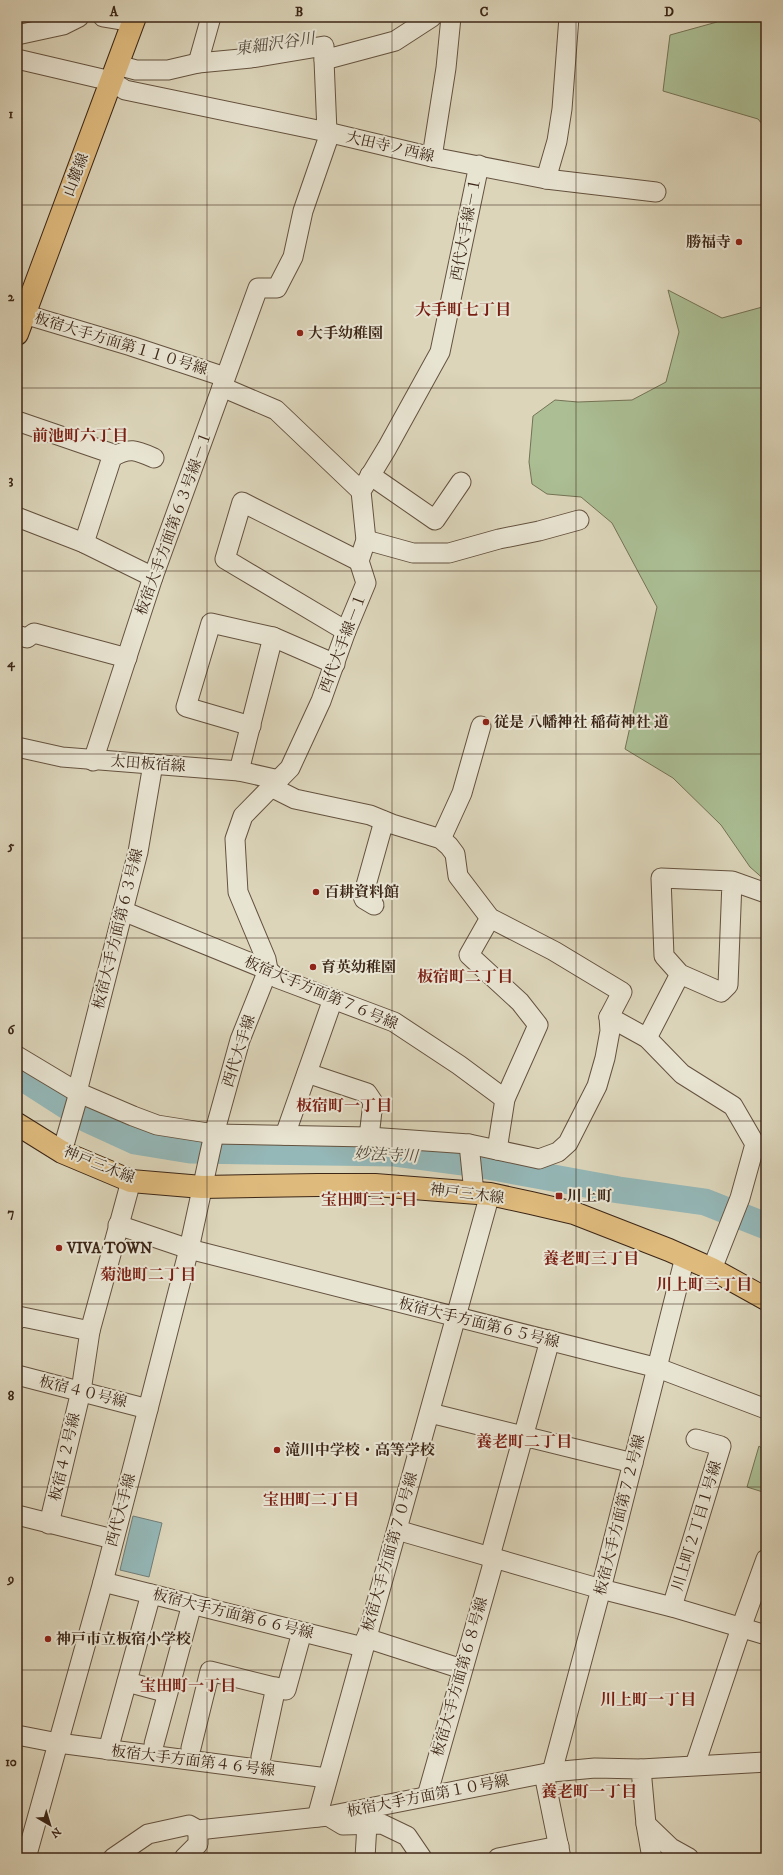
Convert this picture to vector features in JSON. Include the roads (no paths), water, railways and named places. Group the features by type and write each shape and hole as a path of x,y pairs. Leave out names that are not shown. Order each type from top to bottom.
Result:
{"main road":[{"name":"山麓線","path":"19,320 118,79 134,20"},
{"name":"神戸三木線","path":"17,1124 62,1152 130,1181 205,1177 318,1185 478,1188 574,1213 712,1269 766,1299"}],"street":[{"path":"17,35 63,25 79,17"},
{"path":"103,17 134,20"},
{"path":"198,63 210,17"},
{"path":"118,79 136,70 168,70 198,63 324,55 395,41 432,17"},
{"path":"432,157 446,68 451,17"},
{"path":"546,179 556,141 562,108 569,17"},
{"path":"324,55 328,133"},
{"name":"大田寺ノ西線","path":"17,60 118,79 328,133 432,157 546,179 656,192"},
{"name":"板宿大手方面第６３号線－１","path":"94,761 153,578 258,288 278,288 292,257 303,211 328,133"},
{"name":"西代大手線－１","path":"365,483 440,352 479,165"},
{"name":"板宿大手方面第１１０号線","path":"19,320 132,346 224,382 276,410 365,483 435,520 462,482"},
{"path":"17,420 116,455"},
{"path":"84,543 112,457 122,452 136,450 154,458"},
{"path":"346,631 225,559 242,502 359,561 366,540 365,483"},
{"path":"17,517 84,543 153,578"},
{"path":"366,540 413,553 449,553 504,537 539,531 579,520"},
{"name":"西代大手線－１","path":"268,970 266,959 238,892 235,839 243,816 290,768 321,701 346,631 366,583 359,561"},
{"path":"251,726 186,707 211,623 273,637 335,664"},
{"path":"17,635 27,638 34,633 127,658"},
{"path":"239,771 273,637"},
{"path":"17,1056 78,1094 157,1125 214,1135 369,1137 469,1144 539,1159 558,1152 568,1143 597,1086 605,1058 610,1031 609,1017 622,992 554,951 490,918 458,876 455,854 450,846 441,839 462,794 481,726"},
{"name":"太田板宿線","path":"17,747 62,757 94,761 239,771 275,783 295,799 370,815 384,821 441,839"},
{"name":"板宿大手方面第６３号線","path":"62,1152 70,1126 138,852 153,764"},
{"path":"374,905 364,900 362,896 384,821"},
{"path":"732,881 728,985 721,992 680,974 664,956 661,878 732,881 766,893"},
{"name":"板宿大手方面第７６号線","path":"123,911 268,970 277,978 394,1022 459,1064 505,1099"},
{"path":"490,918 469,955 520,1002 538,1025 505,1099 497,1150"},
{"name":"西代大手線","path":"28,1852 103,1582 148,1409 189,1249 214,1135 240,1040 268,970"},
{"path":"647,1038 680,974"},
{"path":"286,1135 333,999"},
{"path":"609,1017 647,1038 682,1074 733,1106 755,1144 740,1198 726,1237 712,1269"},
{"path":"307,1073 367,1093 373,1102 369,1137"},
{"path":"469,1144 478,1188"},
{"name":"板宿４２号線","path":"50,1524 81,1391 90,1331 130,1181"},
{"name":"板宿大手方面第７０号線","path":"323,1816 327,1778 364,1642 457,1317 478,1188"},
{"name":"板宿大手方面第６５号線","path":"118,1225 189,1249 658,1368 766,1410"},
{"name":"板宿大手方面第７２号線","path":"548,1773 601,1589 685,1257"},
{"path":"17,1320 18,1316 90,1331"},
{"name":"板宿大手方面第６８号線","path":"427,1796 492,1567 492,1549 550,1340"},
{"name":"板宿４０号線","path":"17,1375 148,1409"},
{"path":"430,1413 633,1464"},
{"name":"川上町２丁目１号線","path":"672,1607 721,1446 696,1439"},
{"path":"17,1516 113,1539"},
{"path":"397,1530 601,1589 672,1607 766,1635"},
{"path":"695,1765 766,1559"},
{"name":"板宿大手方面第６６号線","path":"103,1582 302,1632 364,1642 462,1669"},
{"path":"108,1750 151,1594"},
{"path":"154,1744 192,1604"},
{"path":"191,1748 210,1671 286,1690 302,1632"},
{"path":"127,1682 161,1691"},
{"path":"261,1757 276,1687"},
{"name":"板宿大手方面第４６号線","path":"17,1735 58,1744 327,1778"},
{"name":"板宿大手方面第１０号線","path":"113,1858 148,1834 189,1824 198,1830 323,1816 548,1773 595,1768 641,1769 766,1762"},
{"path":"641,1769 646,1824 652,1858"},
{"path":"498,1858 560,1852 548,1773"},
{"path":"323,1816 343,1825 382,1824 407,1836 422,1858"},
{"path":"364,1858 367,1824"},
{"path":"646,1824 671,1848 689,1858"},
{"path":"184,1858 198,1844 198,1830"}],"water":[{"path":"133,1516 162,1523 149,1577 120,1570"}],"waterway":[{"name":"妙法寺川","path":"17,1074 87,1119 135,1141 190,1150 395,1153 471,1163 619,1190 705,1202 766,1226"}],"place":[{"name":"勝福寺","path":"739,242"},
{"name":"大手幼稚園","path":"300,333"},
{"name":"従是 八幡神社 稲荷神社 道","path":"486,722"},
{"name":"百耕資料館","path":"316,892"},
{"name":"育英幼稚園","path":"313,967"},
{"name":"川上町","path":"559,1196"},
{"name":"VIVA TOWN","path":"59,1248"},
{"name":"滝川中学校・高等学校","path":"277,1450"},
{"name":"神戸市立板宿小学校","path":"48,1639"}],"district":[{"name":"大手町七丁目","path":"463,310"},
{"name":"前池町六丁目","path":"80,436"},
{"name":"板宿町二丁目","path":"465,977"},
{"name":"板宿町一丁目","path":"344,1106"},
{"name":"宝田町三丁目","path":"369,1200"},
{"name":"養老町三丁目","path":"591,1259"},
{"name":"菊池町二丁目","path":"148,1275"},
{"name":"川上町三丁目","path":"704,1285"},
{"name":"養老町二丁目","path":"524,1442"},
{"name":"宝田町二丁目","path":"311,1500"},
{"name":"宝田町一丁目","path":"188,1686"},
{"name":"川上町一丁目","path":"648,1700"},
{"name":"養老町一丁目","path":"589,1792"}],"water label":[{"name":"東細沢谷川","path":"275,44"}]}
